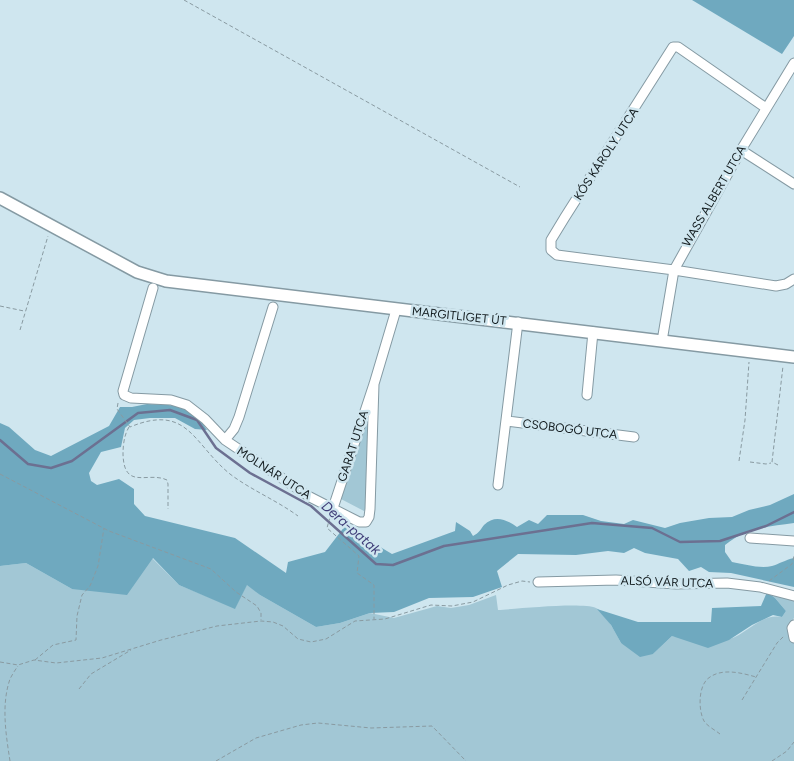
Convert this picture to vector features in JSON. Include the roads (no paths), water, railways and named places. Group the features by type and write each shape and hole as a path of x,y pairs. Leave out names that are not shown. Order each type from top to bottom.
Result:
{"main road":[{"name":"MARGITLIGET ÚT","path":"0,198 138,272 183,284 396,310 518,322 789,356"}],"street":[{"name":"KÓS KÁROLY UTCA","path":"674,270 556,255 551,250 551,240 673,48 678,47 766,108"},
{"name":"WASS ALBERT UTCA","path":"662,341 674,270 740,150 794,63"},
{"path":"740,150 794,184"},
{"path":"674,270 776,286 786,284 794,279"},
{"name":"MOLNÁR UTCA","path":"153,288 122,390 124,395 131,398 171,400 187,405 205,419 226,440 332,510 359,522 366,522 370,509"},
{"name":"MOLNÁR UTCA","path":"226,440 234,429 239,417 273,307"},
{"name":"GARAT UTCA","path":"332,510 374,384 396,310"},
{"name":"CSOBOGÓ UTCA","path":"498,485 518,322"},
{"path":"587,395 593,332"},
{"name":"GARAT UTCA","path":"370,509 374,384"},
{"name":"CSOBOGÓ UTCA","path":"507,421 634,437"},
{"path":"750,538 794,540"},
{"name":"ALSÓ VÁR UTCA","path":"538,582 616,580 676,584 727,583 760,587 794,596"}],"waterway":[{"name":"Dera-patak","path":"0,440 28,464 51,468 72,461 138,413 170,410 197,420 216,448 250,473 311,506 376,564 393,565 444,546 592,523 652,528 680,542 720,541 766,526 794,512"}]}
